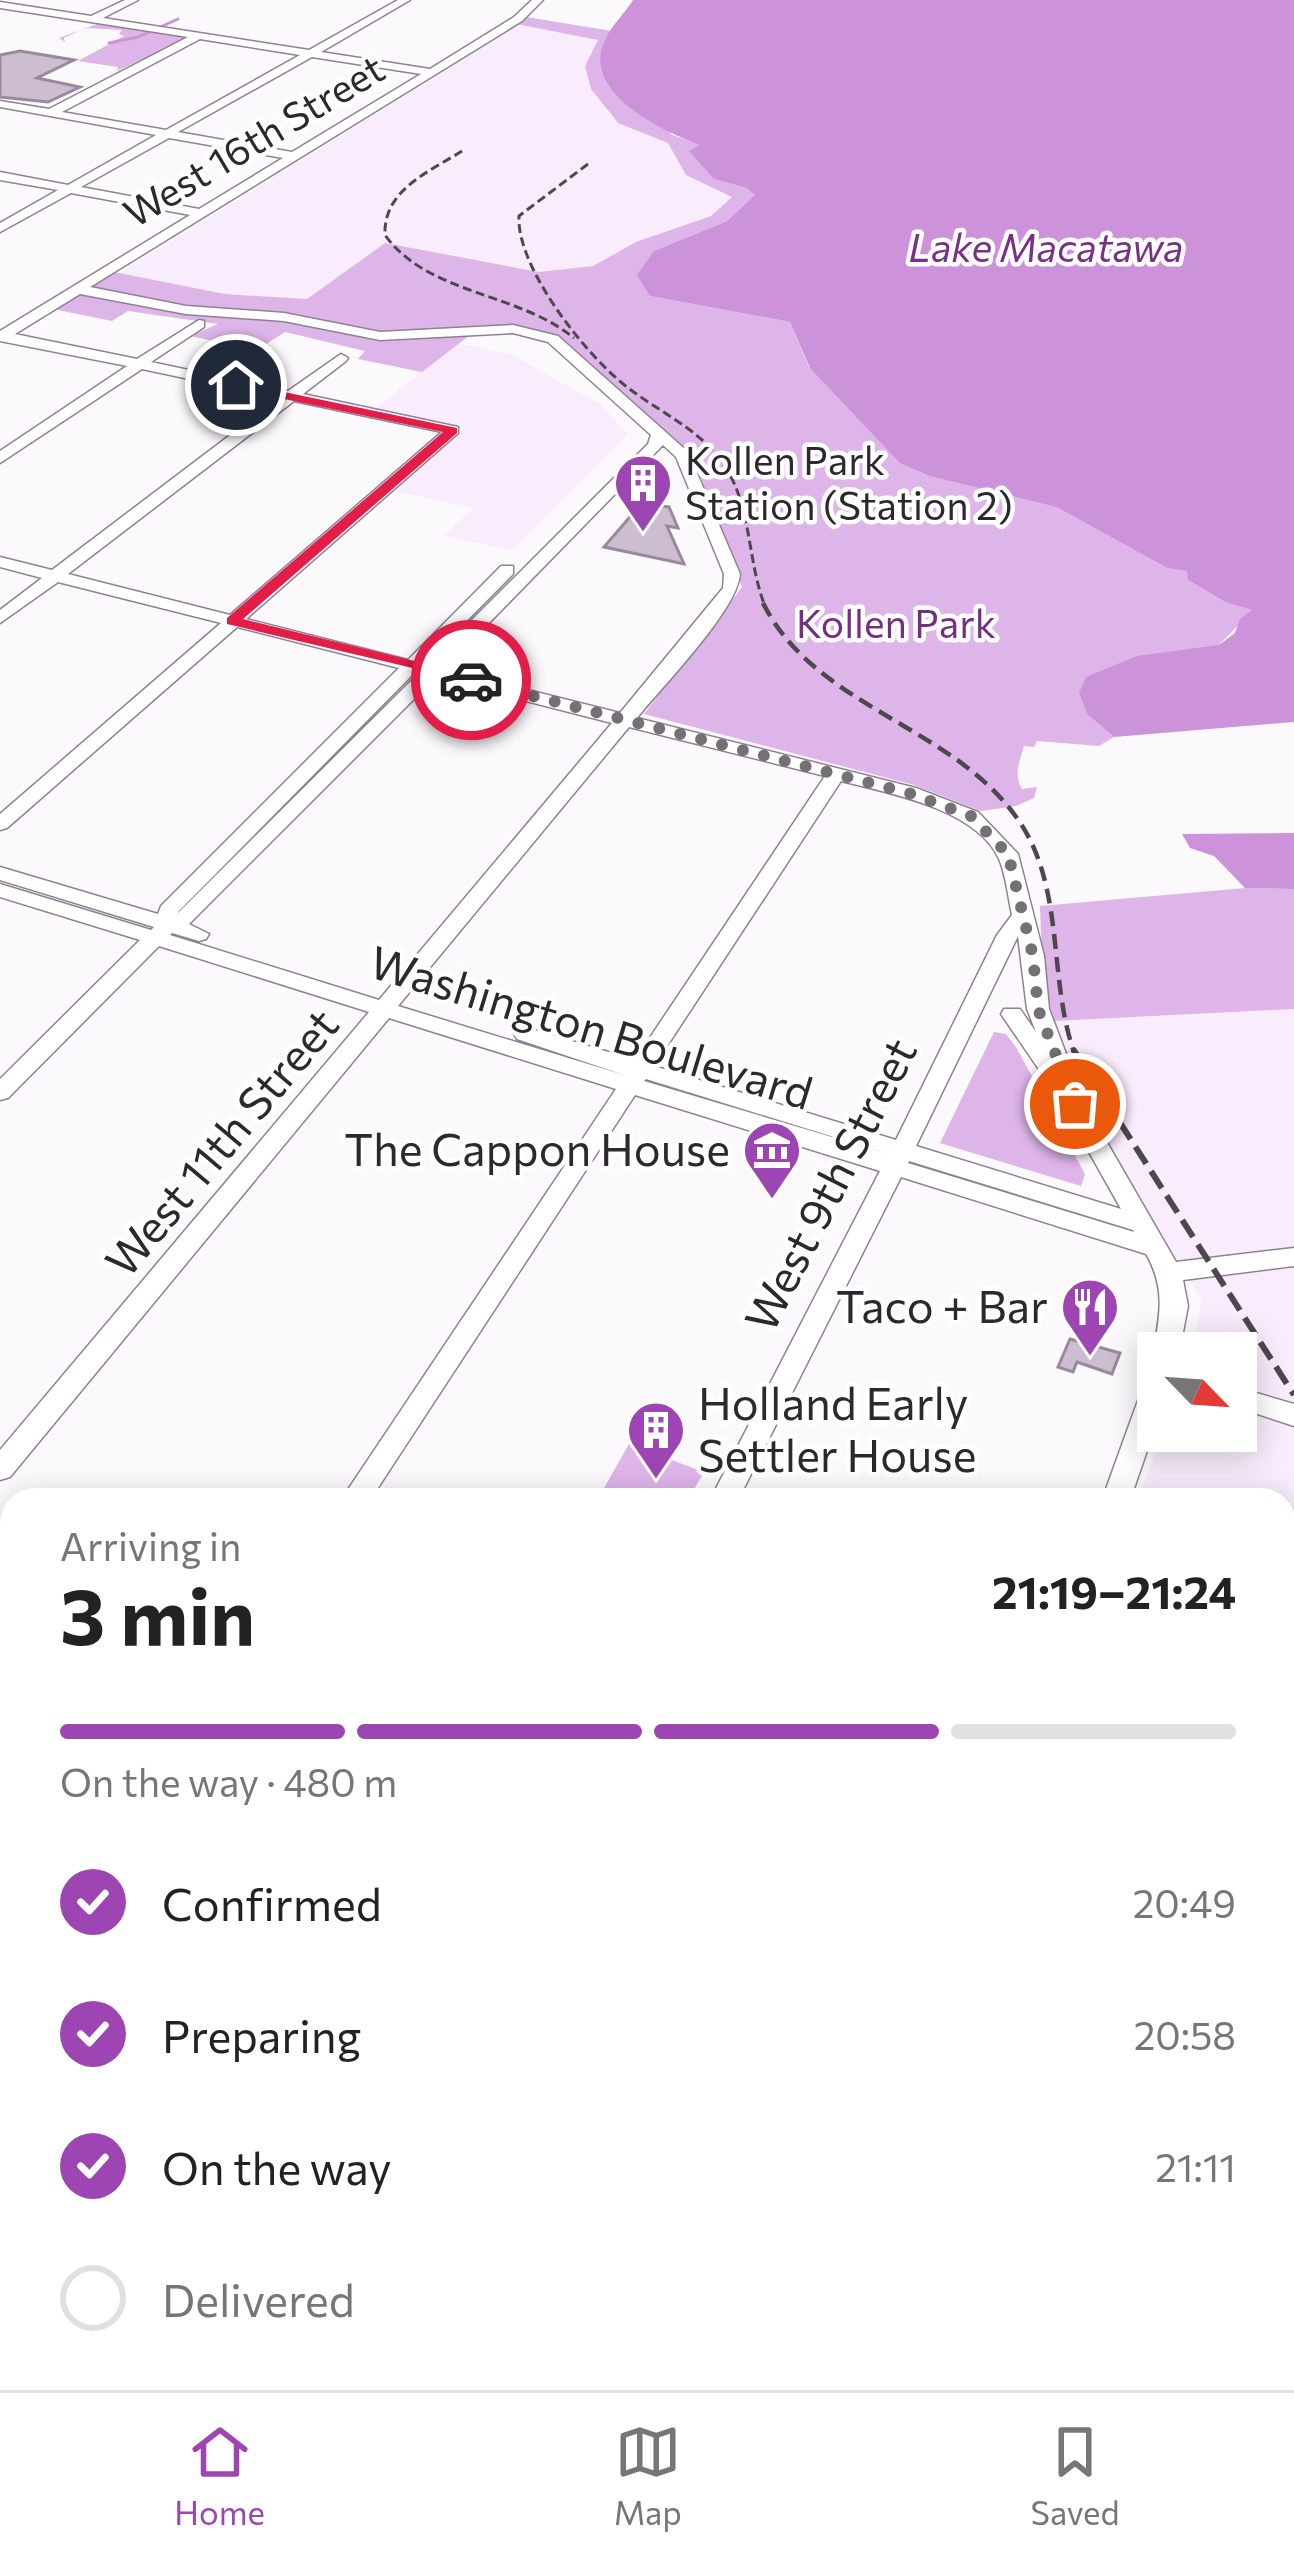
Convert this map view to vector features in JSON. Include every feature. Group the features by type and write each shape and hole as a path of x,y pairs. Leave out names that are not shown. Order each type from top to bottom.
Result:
{"street":[{"path":"91,20 133,0"},
{"path":"0,228 405,0"},
{"name":"West 16th Street","path":"1,336 531,10 536,0"},
{"path":"0,5 430,73"},
{"path":"50,112 197,37"},
{"path":"0,104 292,156"},
{"path":"0,176 199,213"},
{"path":"83,285 163,306 321,324 380,336 471,329 536,333 578,358 659,434"},
{"path":"0,458 199,324"},
{"path":"0,824 453,430 1,336"},
{"path":"0,618 341,358"},
{"path":"161,932 168,911 411,664 639,440 659,434"},
{"path":"0,1092 161,932 187,917 655,446 659,434"},
{"name":"West 11th Street","path":"0,1469 730,588 732,574 694,476 682,455 659,434"},
{"path":"0,562 836,774 942,802 971,816 1003,847 1016,873 1038,1009 1075,1104"},
{"path":"363,1488 836,774"},
{"name":"Washington Boulevard","path":"0,873 161,932"},
{"name":"Washington Boulevard","path":"0,890 391,1001 899,1159 1156,1248"},
{"name":"West 9th Street","path":"730,1488 969,1020 1007,935 1024,914"},
{"path":"969,1020 1038,1009"},
{"path":"1012,1014 1075,1104 1169,1272 1175,1306 1170,1332"},
{"name":"Washington Boulevard","path":"899,1159 1142,1223"},
{"path":"1169,1272 1294,1258"},
{"path":"1257,1404 1294,1415"},
{"path":"1121,1488 1137,1442"}],"shaded area":[{"path":"519,25 595,37 598,44 585,66 591,89 606,110 618,123 668,143 686,175 733,196 711,216 636,242 593,266 539,272 385,243 307,299 225,294 120,273"},
{"path":"456,343 510,354 600,404 628,434 512,550 444,536 473,508 394,491 462,430 373,411"},
{"path":"1294,1009 1294,1488 1142,1488 1155,1452 1257,1452 1257,1332 1195,1332 1202,1299 1157,1233 1073,1080 1053,1021"}],"green space":[{"name":"Kollen Park","path":"526,17 612,31 606,37 672,135 702,145 714,179 748,188 755,195 727,221 654,251 650,296 790,322 809,367 1167,568 1188,571 1188,580 1225,602 1253,610 1219,645 1088,715 1114,737 1099,746 1037,741 1034,747 1024,746 1018,778 1022,789 1037,787 1034,798 981,811 914,785 644,714 742,587 697,467 567,342 526,328 479,328 422,372 358,359 365,351 285,332 257,350 190,336 218,324 128,311 112,321 53,309 114,272 225,294 307,299 385,243 539,272 593,266 636,242 711,216 732,197 686,175 668,143 618,123 591,89 585,66 598,40 516,24"},
{"path":"100,23 192,37 117,71 118,67 78,61 124,36 119,34 122,30 86,28"},
{"path":"1245,888 1294,889 1294,1009 1053,1021 1043,990 1040,906"},
{"path":"994,1032 1006,1034 1016,1047 1085,1174 1081,1186 940,1143"},
{"path":"629,1444 704,1472 695,1488 604,1488"}],"water":[{"name":"Lake Macatawa","path":"633,0 1294,0 1294,722 1114,737 1088,715 1079,693 1086,677 1137,656 1219,645 1252,610 1225,602 1188,580 1187,571 1167,568 1057,507 930,476 900,463 810,368 790,322 650,296 637,275 654,251 727,221 755,195 747,188 714,179 689,151 700,145 647,120 614,93 600,59 605,40"},
{"path":"1294,833 1294,889 1245,888 1214,856 1190,848 1182,834"}],"building":[{"path":"20,51 74,60 37,78 80,87 48,102 0,97 0,55"},
{"name":"Kollen Park Station (Station 2)","path":"641,504 669,507 678,528 667,526 684,564 604,547"},
{"name":"Taco + Bar","path":"1070,1339 1120,1353 1112,1374 1077,1362 1073,1372 1058,1367"}],"waterway":[{"path":"109,43 138,37 178,19"}],"railway":[{"path":"462,151 400,194 386,219 385,235 425,270 527,311 574,338"},
{"path":"588,164 519,216 529,261 558,311 595,357 631,390 693,433 724,465 740,498 765,606"},
{"path":"765,606 787,639 816,668 959,761 992,788 1019,821 1034,847 1050,904 1073,1049"},
{"path":"1073,1049 1294,1395"}],"way so far":[{"path":"471,680 909,793 971,816 999,841 1016,873 1038,1009 1075,1104"}],"place":[{"name":"Kollen Park Station (Station 2)","path":"643,534"},
{"name":"The Cappon House","path":"772,1201"},
{"name":"Taco + Bar","path":"1090,1358"},
{"name":"Holland Early Settler House","path":"656,1481"}],"route":[{"path":"236,385 453,430 232,621 471,680"}]}
